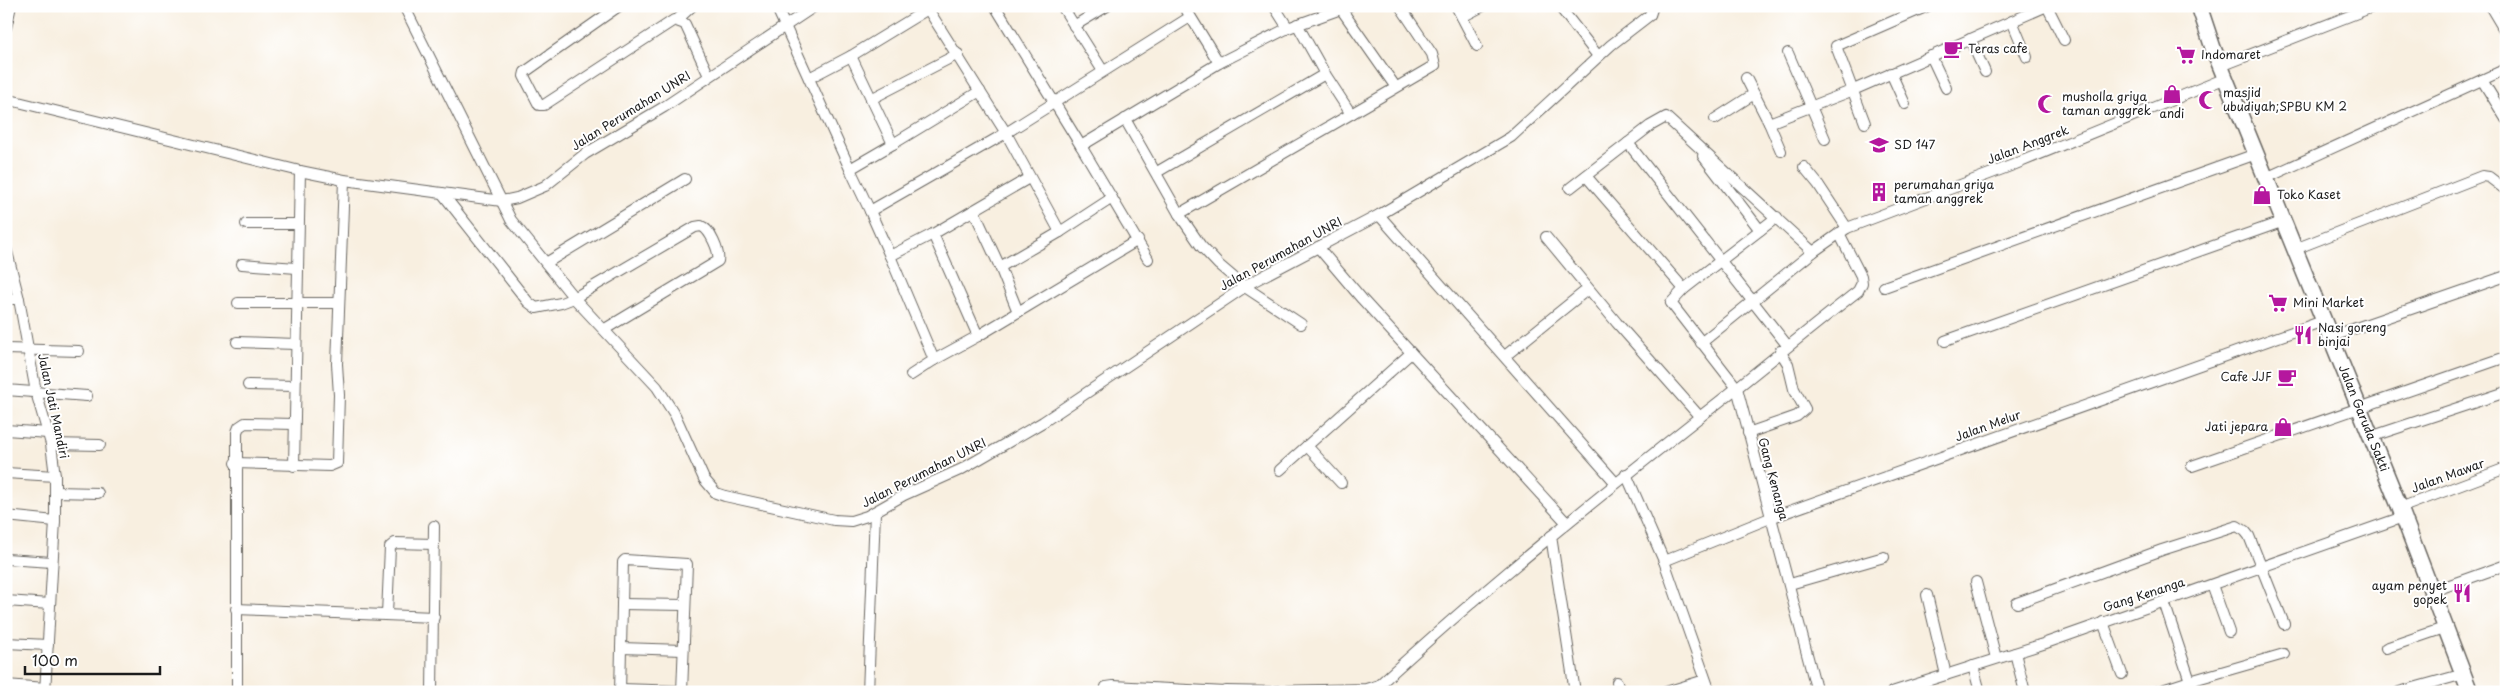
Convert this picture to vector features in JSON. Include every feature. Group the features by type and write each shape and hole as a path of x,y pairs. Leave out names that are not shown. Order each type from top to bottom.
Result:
{"highway":[{"name":"Jalan Garuda Sakti","path":"2199,6 2223,72 2401,512 2470,692"}],"street":[{"path":"6,28 10,6"},
{"path":"404,6 502,201"},
{"path":"619,6 525,72 524,76 535,101 539,105 544,105 670,21 678,19 692,6"},
{"path":"776,6 870,211 934,360"},
{"name":"Jalan Perumahan UNRI","path":"815,6 664,108 585,154 545,186 517,198 502,201 511,220 574,298 647,374 666,400 702,473 716,493 834,520 858,519 875,512 904,495 962,469 1018,438 1245,287 1379,215 1516,134 1598,56 1634,25 1650,15 1653,6"},
{"path":"995,6 1148,259"},
{"path":"1062,6 1103,71"},
{"path":"1074,26 1107,6"},
{"path":"1184,6 1220,62"},
{"path":"1274,6 1293,26 1351,114"},
{"path":"1179,214 1351,114 1395,86 1432,68 1435,62 1400,6"},
{"path":"1456,6 1477,46"},
{"path":"1462,17 1483,6"},
{"path":"1559,6 1598,56"},
{"path":"1865,123 1836,50 1837,45 1928,6"},
{"path":"1774,121 2047,6 2064,40"},
{"name":"Jalan Anggrek","path":"1701,343 1752,300 1843,231 1866,220 2060,146 2223,72 2376,6"},
{"path":"2490,6 2506,33"},
{"path":"809,78 851,56 927,8 958,54 1006,133 1060,232"},
{"path":"1081,146 1220,62 1293,26 1345,8 1395,86"},
{"path":"870,211 1006,133 1190,17"},
{"path":"678,19 685,24 709,76"},
{"path":"2012,21 2027,57"},
{"path":"1970,40 1985,72"},
{"path":"1788,53 1825,139"},
{"path":"871,98 958,54"},
{"path":"851,56 893,144"},
{"path":"1931,56 1946,88"},
{"path":"2266,178 2506,68"},
{"path":"1891,73 1904,104"},
{"path":"1157,172 1325,74"},
{"path":"1746,78 1754,94 1774,121 1781,152"},
{"path":"2482,80 2506,119"},
{"path":"850,169 980,91"},
{"path":"1715,119 1754,94"},
{"path":"6,99 300,171 344,180 502,201"},
{"path":"1570,188 1664,117 1777,217 1813,252"},
{"path":"1125,119 1157,172 1179,214 1201,246 1218,265 1245,287 1301,324"},
{"path":"1690,139 1760,230"},
{"path":"1628,143 1752,300 1784,348 1794,388 1805,409 1797,416 1748,433"},
{"path":"1884,287 2256,154"},
{"path":"1105,692 1106,687 1113,686 1226,691 1277,691 1366,690 1379,685 1566,522 1737,388 1784,348 1858,292 1862,286 1861,276 1843,231 1818,184 1804,167"},
{"path":"294,466 300,171"},
{"path":"1586,176 1684,289"},
{"path":"2295,249 2482,176 2489,177 2506,190"},
{"path":"890,256 974,211 1029,178"},
{"path":"546,263 685,179"},
{"path":"235,463 332,466 337,462 339,304 344,180"},
{"path":"442,193 528,302 536,308 561,303 574,298 695,228 701,226 706,229 718,255 718,261 604,329"},
{"path":"1000,267 1060,232 1112,198"},
{"path":"974,211 1018,312"},
{"path":"1379,215 1615,482"},
{"path":"1737,388 1671,304 1672,300 1684,289 1777,217"},
{"path":"1945,341 2284,221"},
{"path":"246,224 298,224"},
{"path":"933,234 978,336"},
{"path":"1546,237 1588,289 1700,417"},
{"path":"911,375 1138,240"},
{"path":"1318,247 1410,353 1566,522"},
{"name":"Jalan Jati Mandiri","path":"6,251 19,299 36,392 51,444 55,476 55,521 45,690"},
{"path":"242,264 297,268"},
{"path":"2330,337 2506,276"},
{"path":"1505,356 1588,289"},
{"path":"6,299 19,299"},
{"path":"238,303 339,304"},
{"name":"Jalan Melur","path":"1664,562 1770,518 2323,321"},
{"path":"237,342 296,344"},
{"path":"6,349 79,352"},
{"path":"1280,470 1410,353"},
{"path":"2192,466 2505,358"},
{"path":"248,386 295,386"},
{"name":"Gang Kenanga","path":"1737,388 1817,692"},
{"path":"6,390 87,396"},
{"path":"2370,437 2506,392"},
{"path":"237,692 235,463 237,432 241,424 252,422 294,424"},
{"path":"6,430 48,433"},
{"path":"51,444 100,445"},
{"path":"1307,446 1341,483"},
{"name":"Jalan Mawar","path":"2401,512 2506,468"},
{"path":"6,472 55,476"},
{"path":"1626,474 1664,562 1710,692"},
{"path":"55,492 98,493"},
{"path":"868,692 875,512"},
{"name":"Gang Kenanga","path":"1892,692 2015,653 2262,568 2401,512"},
{"path":"6,516 55,521"},
{"path":"432,692 434,526"},
{"path":"2017,603 2234,526 2245,531 2284,624"},
{"path":"1551,536 1575,692"},
{"path":"387,614 390,547 395,543 434,544"},
{"path":"1790,584 1884,557"},
{"path":"6,559 52,562"},
{"path":"625,560 686,563 682,691 620,690 622,604 623,562 625,560"},
{"path":"2432,591 2506,566"},
{"path":"1976,582 1996,658"},
{"path":"2212,585 2229,632"},
{"path":"1927,595 1946,675"},
{"path":"6,601 50,604"},
{"path":"2164,602 2190,681"},
{"path":"622,604 685,605"},
{"path":"236,609 434,617"},
{"path":"2103,622 2122,674"},
{"path":"2386,648 2446,627"},
{"path":"6,643 48,645"},
{"path":"622,648 683,650"},
{"path":"2015,653 2025,692"},
{"path":"2156,692 2284,654"},
{"path":"1973,666 1980,692"},
{"path":"2399,692 2464,674"},
{"path":"1666,692 1705,680"},
{"path":"6,684 45,690"}],"place":[{"name":"Teras cafe","path":"1953,49"},
{"name":"Indomaret","path":"2186,55"},
{"name":"andi","path":"2172,94"},
{"name":"masjid ubudiyah;SPBU KM 2","path":"2208,100"},
{"name":"musholla griya taman anggrek","path":"2047,104"},
{"name":"SD 147","path":"1879,145"},
{"name":"perumahan griya taman anggrek","path":"1879,192"},
{"name":"Toko Kaset","path":"2262,195"},
{"name":"Mini Market","path":"2278,303"},
{"name":"Nasi goreng binjai","path":"2303,335"},
{"name":"Cafe JJF","path":"2287,377"},
{"name":"Jati jepara","path":"2283,427"},
{"name":"ayam penyet gopek","path":"2462,593"}]}
